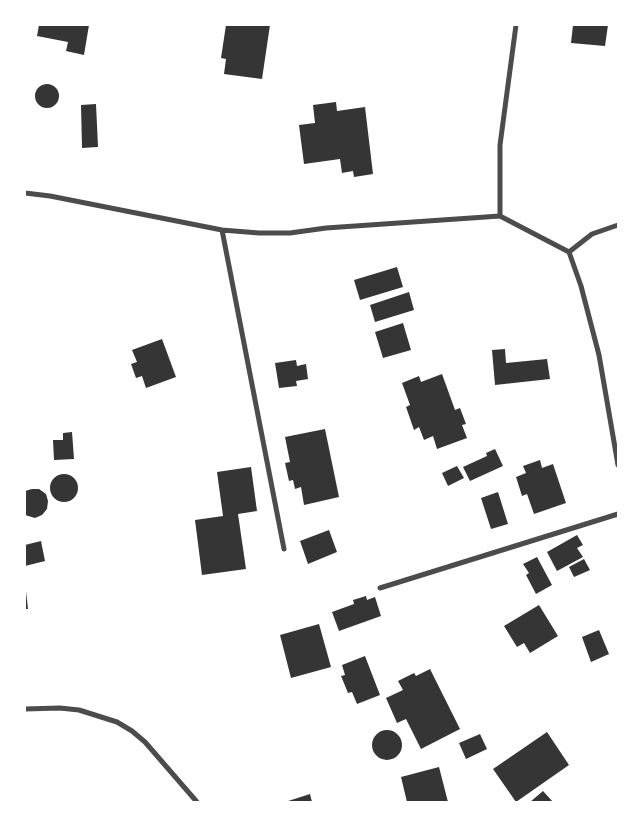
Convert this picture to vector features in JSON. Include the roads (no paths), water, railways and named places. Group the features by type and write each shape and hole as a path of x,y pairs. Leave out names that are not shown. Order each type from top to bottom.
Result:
{"street":[{"path":"500,216 500,145 516,25"},
{"path":"25,193 50,196 222,230 290,234 326,228 500,216 569,252 581,286 599,355 618,465"},
{"path":"569,252 592,234 618,225"},
{"path":"222,230 284,549"},
{"path":"380,588 618,514"},
{"path":"25,709 60,708 79,710 117,722 145,742 197,802"}]}
